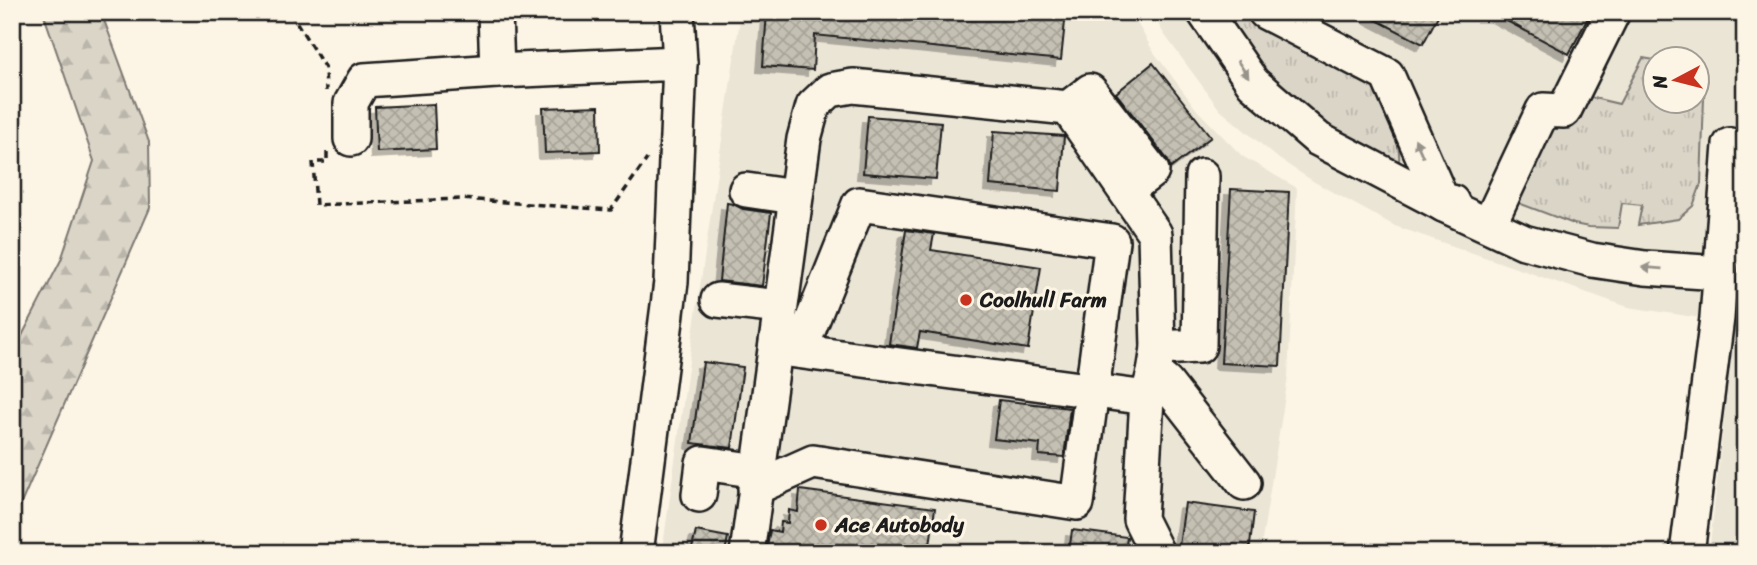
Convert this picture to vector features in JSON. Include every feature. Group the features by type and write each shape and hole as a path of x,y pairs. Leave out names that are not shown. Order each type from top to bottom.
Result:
{"street":[{"path":"495,12 497,71"},
{"path":"636,553 671,282 680,63 677,12"},
{"path":"1204,12 1253,83 1318,139 1444,205 1524,242 1592,260 1645,268 1721,262"},
{"path":"1265,12 1387,75 1444,205"},
{"path":"1495,212 1543,110 1564,111 1613,12"},
{"path":"339,145 351,103 364,80 680,63"},
{"path":"788,349 780,307 804,139 813,106 830,90 853,86 1068,108 1156,234 1153,373 1140,519 1157,553"},
{"path":"1687,553 1717,318 1730,145"},
{"path":"788,349 1092,392 1153,373 1199,346 1202,176"},
{"path":"746,190 795,197"},
{"path":"1444,205 1459,199 1495,212 1600,240 1721,262"},
{"path":"699,495 703,463 756,479 813,462 1077,503 1112,241 859,204 788,349 756,479 747,553"},
{"path":"718,300 780,307"},
{"path":"1153,373 1166,383 1244,483"}],"path":[{"path":"292,12 325,68 326,92"},
{"path":"339,145 327,162 313,162 316,205 462,199 611,210 653,151"}],"shaded area":[{"path":"741,12 1131,12 1153,51 1197,110 1242,156 1297,188 1288,377 1260,553 662,553"},
{"path":"1151,12 1745,12 1745,307 1701,318 1628,307 1395,226 1316,183 1279,159 1220,110"},
{"path":"1736,312 1745,312 1745,553 1709,553"}],"green space":[{"path":"43,12 101,12 149,142 150,208 20,506 12,514 12,355 61,260 94,161"},
{"path":"1245,16 1365,72 1372,78 1395,135 1398,167 1390,168 1278,93 1229,23 1230,18"},
{"path":"1642,60 1642,116 1703,116 1701,184 1693,206 1678,219 1638,225 1642,205 1622,203 1618,228 1574,224 1521,204 1519,200 1552,126 1567,128 1585,96 1619,104"}],"building":[{"path":"767,12 1066,12 1061,60 815,35 813,70 763,66"},
{"path":"1361,12 1440,12 1423,44"},
{"path":"1490,12 1591,12 1569,54"},
{"path":"1153,63 1211,137 1171,168 1116,93"},
{"path":"434,104 436,149 377,152 375,107"},
{"path":"599,106 600,151 545,153 543,108"},
{"path":"868,116 941,122 936,179 863,173"},
{"path":"994,131 1064,136 1060,191 990,185"},
{"path":"1231,189 1289,192 1280,366 1221,363"},
{"path":"727,203 743,209 771,213 762,286 719,281"},
{"name":"Coolhull Farm","path":"906,230 934,234 931,250 1041,267 1028,349 920,332 917,348 889,344"},
{"path":"703,362 743,367 732,448 692,443"},
{"path":"999,400 1070,408 1064,457 1039,455 1040,444 994,439"},
{"path":"800,490 935,508 929,553 766,553 770,530 780,532 781,522 788,523 789,510 798,512"},
{"path":"1185,503 1254,512 1249,553 1178,553"},
{"path":"1072,530 1127,537 1125,553 1069,553"},
{"path":"696,531 728,537 725,553 691,553"}],"place":[{"name":"Coolhull Farm","path":"966,300"},
{"name":"Ace Autobody","path":"821,525"}]}
